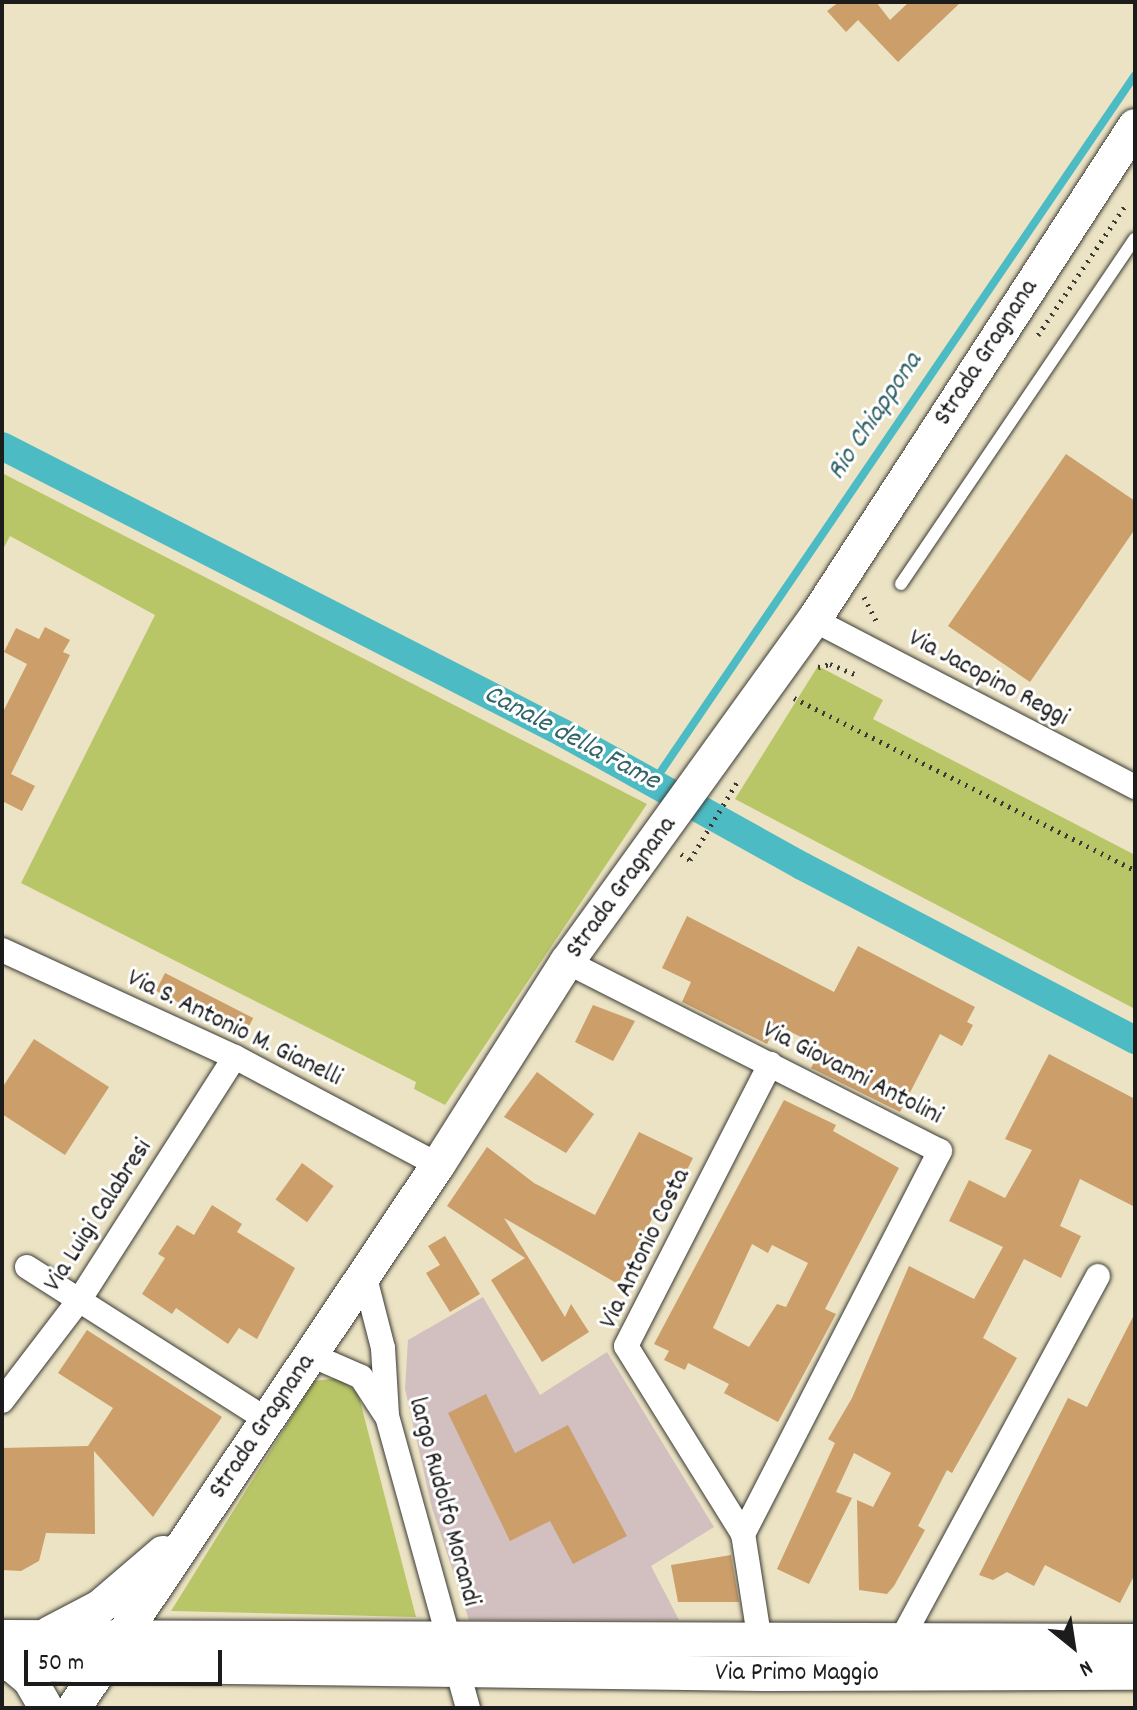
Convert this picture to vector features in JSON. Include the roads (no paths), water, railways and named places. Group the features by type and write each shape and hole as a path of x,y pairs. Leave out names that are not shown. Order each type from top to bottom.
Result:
{"street":[{"name":"Strada Gragnana","path":"74,1708 438,1165 567,962 814,620 1126,146"},
{"name":"Via Jacopino Reggi","path":"814,620 1135,787"},
{"name":"Via S. Antonio M. Gianelli","path":"2,950 235,1057 438,1165"},
{"name":"Via Giovanni Antolini","path":"567,962 940,1151 743,1534"},
{"name":"Via Luigi Calabresi","path":"2,1401 80,1299 235,1057"},
{"name":"Via Antonio Costa","path":"743,1534 626,1346 770,1064"},
{"path":"27,1267 267,1420"},
{"name":"largo Rudolfo Morandi","path":"364,1274 383,1348 387,1416 468,1708"},
{"name":"Via Primo Maggio","path":"900,1642 1098,1276"},
{"path":"311,1355 361,1377 387,1416"},
{"path":"5,1655 100,1607 204,1514"},
{"path":"743,1534 760,1642"},
{"path":"43,1636 112,1652"},
{"name":"Via Primo Maggio","path":"454,1653 760,1642 1135,1641"},
{"path":"5,1655 112,1652 454,1653"},
{"name":"Via Primo Maggio","path":"454,1653 1135,1673"},
{"path":"5,1655 30,1680 46,1708"}],"lane":[{"path":"901,584 1135,239"}],"waterway":[{"name":"Rio Chiappona","path":"653,783 1135,75"},
{"name":"Canale della Fame","path":"2,446 563,733 802,866 1135,1040"}]}
